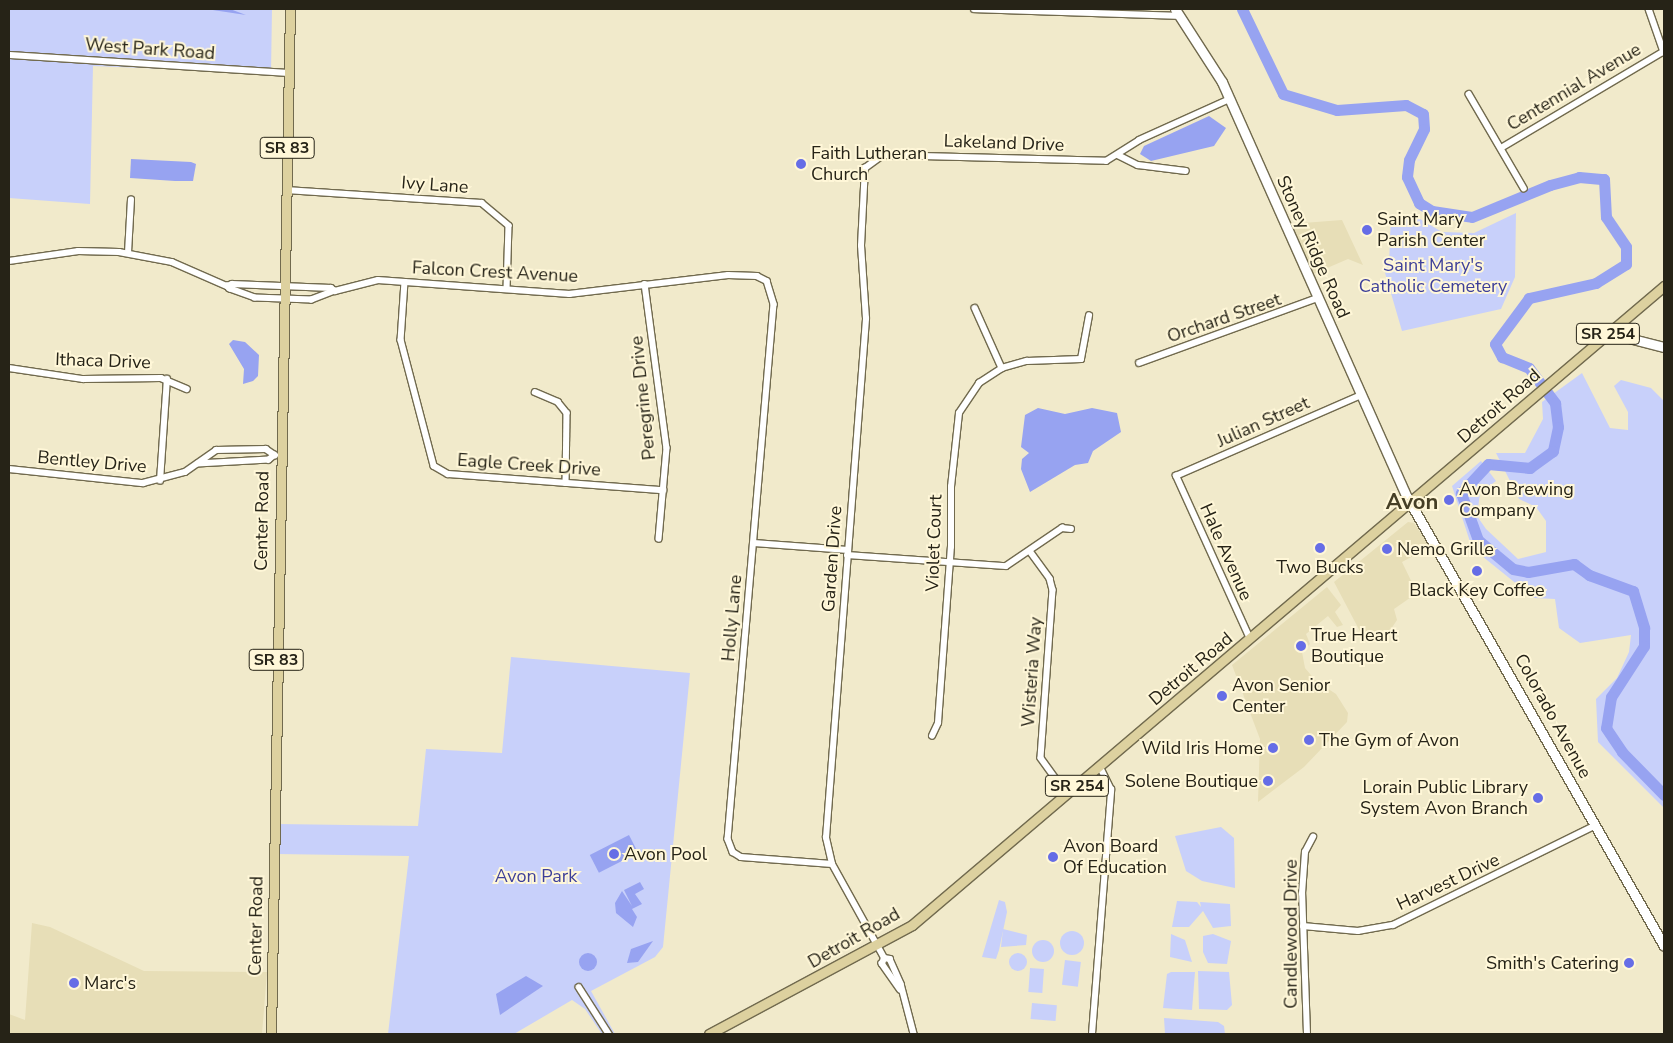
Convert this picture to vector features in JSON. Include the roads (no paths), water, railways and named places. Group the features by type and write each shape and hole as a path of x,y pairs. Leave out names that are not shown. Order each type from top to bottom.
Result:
{"main road":[{"name":"Center Road","path":"270,1034 277,455 284,299 290,9"},
{"name":"Detroit Road","path":"709,1034 878,946 912,924 1412,503 1664,286"}],"street":[{"path":"974,9 1177,12"},
{"path":"1649,9 1664,52"},
{"name":"Stoney Ridge Road","path":"1177,12 1230,99 1361,395 1412,503"},
{"name":"Centennial Avenue","path":"1501,148 1664,52"},
{"name":"West Park Road","path":"9,55 289,73"},
{"path":"1469,94 1524,188"},
{"name":"Lakeland Drive","path":"869,162 887,154 1100,161 1118,155 1139,140 1230,99"},
{"path":"1118,155 1142,167 1186,172"},
{"name":"Garden Drive","path":"869,162 863,179 861,233 866,319 826,838 832,864 884,958 890,959 900,990 912,1016 914,1034"},
{"name":"Ivy Lane","path":"286,190 482,203 510,226 507,289"},
{"path":"128,253 131,200"},
{"name":"Falcon Crest Avenue","path":"9,261 78,251 128,253 172,262 248,297 284,299 321,299 335,291 370,281 572,294 728,274 757,276 770,285"},
{"name":"Eagle Creek Drive","path":"405,282 401,340 434,466 448,474 663,490"},
{"name":"Peregrine Drive","path":"644,284 666,440 659,538"},
{"name":"Holly Lane","path":"770,285 774,304 728,843 742,857 832,864"},
{"name":"Falcon Crest Avenue","path":"227,286 284,286 335,291"},
{"name":"Orchard Street","path":"1139,363 1318,298"},
{"path":"975,308 1002,368 1027,361 1077,362 1086,352 1088,316"},
{"path":"1609,333 1664,347"},
{"name":"Ithaca Drive","path":"9,368 83,379 167,379 187,389"},
{"name":"Violet Court","path":"932,736 938,723 950,563 957,420 974,389 1002,368"},
{"name":"Ithaca Drive","path":"160,481 167,379"},
{"path":"535,392 558,402 567,414 566,483"},
{"name":"Julian Street","path":"1176,476 1361,395"},
{"name":"Bentley Drive","path":"9,469 130,483 160,481 198,464 223,449 266,449 277,455 269,460 198,464"},
{"name":"Hale Avenue","path":"1176,476 1250,639"},
{"name":"Colorado Avenue","path":"1412,503 1664,946"},
{"path":"754,543 950,563 1006,566 1030,552 1062,528 1071,529"},
{"name":"Wisteria Way","path":"1030,552 1050,579 1053,590 1041,758 1067,794"},
{"path":"1092,1034 1111,795 1110,781 1100,766"},
{"name":"Harvest Drive","path":"1302,926 1352,931 1393,925 1596,825"},
{"name":"Candlewood Drive","path":"1307,1034 1302,926 1304,859 1313,837"},
{"path":"579,986 609,1034"}],"water":[{"path":"206,9 230,9 246,15"},
{"path":"1209,116 1226,128 1214,146 1151,161 1140,154 1144,146"},
{"path":"131,159 191,162 196,164 193,181 130,178"},
{"path":"233,340 245,342 259,355 258,376 253,381 243,384 244,369 229,344"},
{"path":"1038,408 1065,414 1092,408 1117,413 1121,432 1093,451 1088,463 1075,465 1030,492 1021,469 1022,459 1029,453 1021,447 1025,415"},
{"name":"Avon Pool","path":"629,835 638,853 599,873 590,855"},
{"name":"Avon Pool","path":"640,882 644,889 635,894 642,904 632,909 637,917 633,927 616,913 615,903 622,891 632,906 624,890"},
{"path":"653,941 638,962 627,963 631,949"},
{"path":"588,953 595,955 597,962 595,969 588,971 581,969 579,962 581,955"},
{"path":"526,976 543,986 500,1015 496,994"}],"waterway":[{"path":"1242,9 1283,94 1337,110 1406,105 1423,114 1424,129 1409,160 1407,177 1419,203 1432,211 1472,217 1550,185 1579,177 1604,179 1606,217 1626,247 1626,264 1596,283 1529,298 1495,344 1502,357 1529,368 1555,403 1558,427 1553,451 1530,468 1488,464 1461,493 1478,540 1513,569 1528,572 1574,564 1589,575 1633,591 1644,628 1644,646 1611,697 1606,728 1622,752 1664,795"}],"place":[{"name":"Faith Lutheran Church","path":"801,164"},
{"name":"Saint Mary Parish Center","path":"1367,230"},
{"name":"Avon Brewing Company","path":"1449,500"},
{"name":"Two Bucks","path":"1320,548"},
{"name":"Nemo Grille","path":"1387,549"},
{"name":"Black Key Coffee","path":"1477,571"},
{"name":"True Heart Boutique","path":"1301,646"},
{"name":"Avon Senior Center","path":"1222,696"},
{"name":"The Gym of Avon","path":"1309,740"},
{"name":"Wild Iris Home","path":"1273,748"},
{"name":"Solene Boutique","path":"1268,781"},
{"name":"Lorain Public Library System Avon Branch","path":"1538,798"},
{"name":"Avon Pool","path":"614,854"},
{"name":"Avon Board Of Education","path":"1053,857"},
{"name":"Smith's Catering","path":"1629,963"},
{"name":"Marc's","path":"74,983"}],"district":[{"name":"Avon","path":"1412,503"}],"park label":[{"name":"Saint Mary's Catholic Cemetery","path":"1433,276"},
{"name":"Avon Park","path":"536,876"}]}
